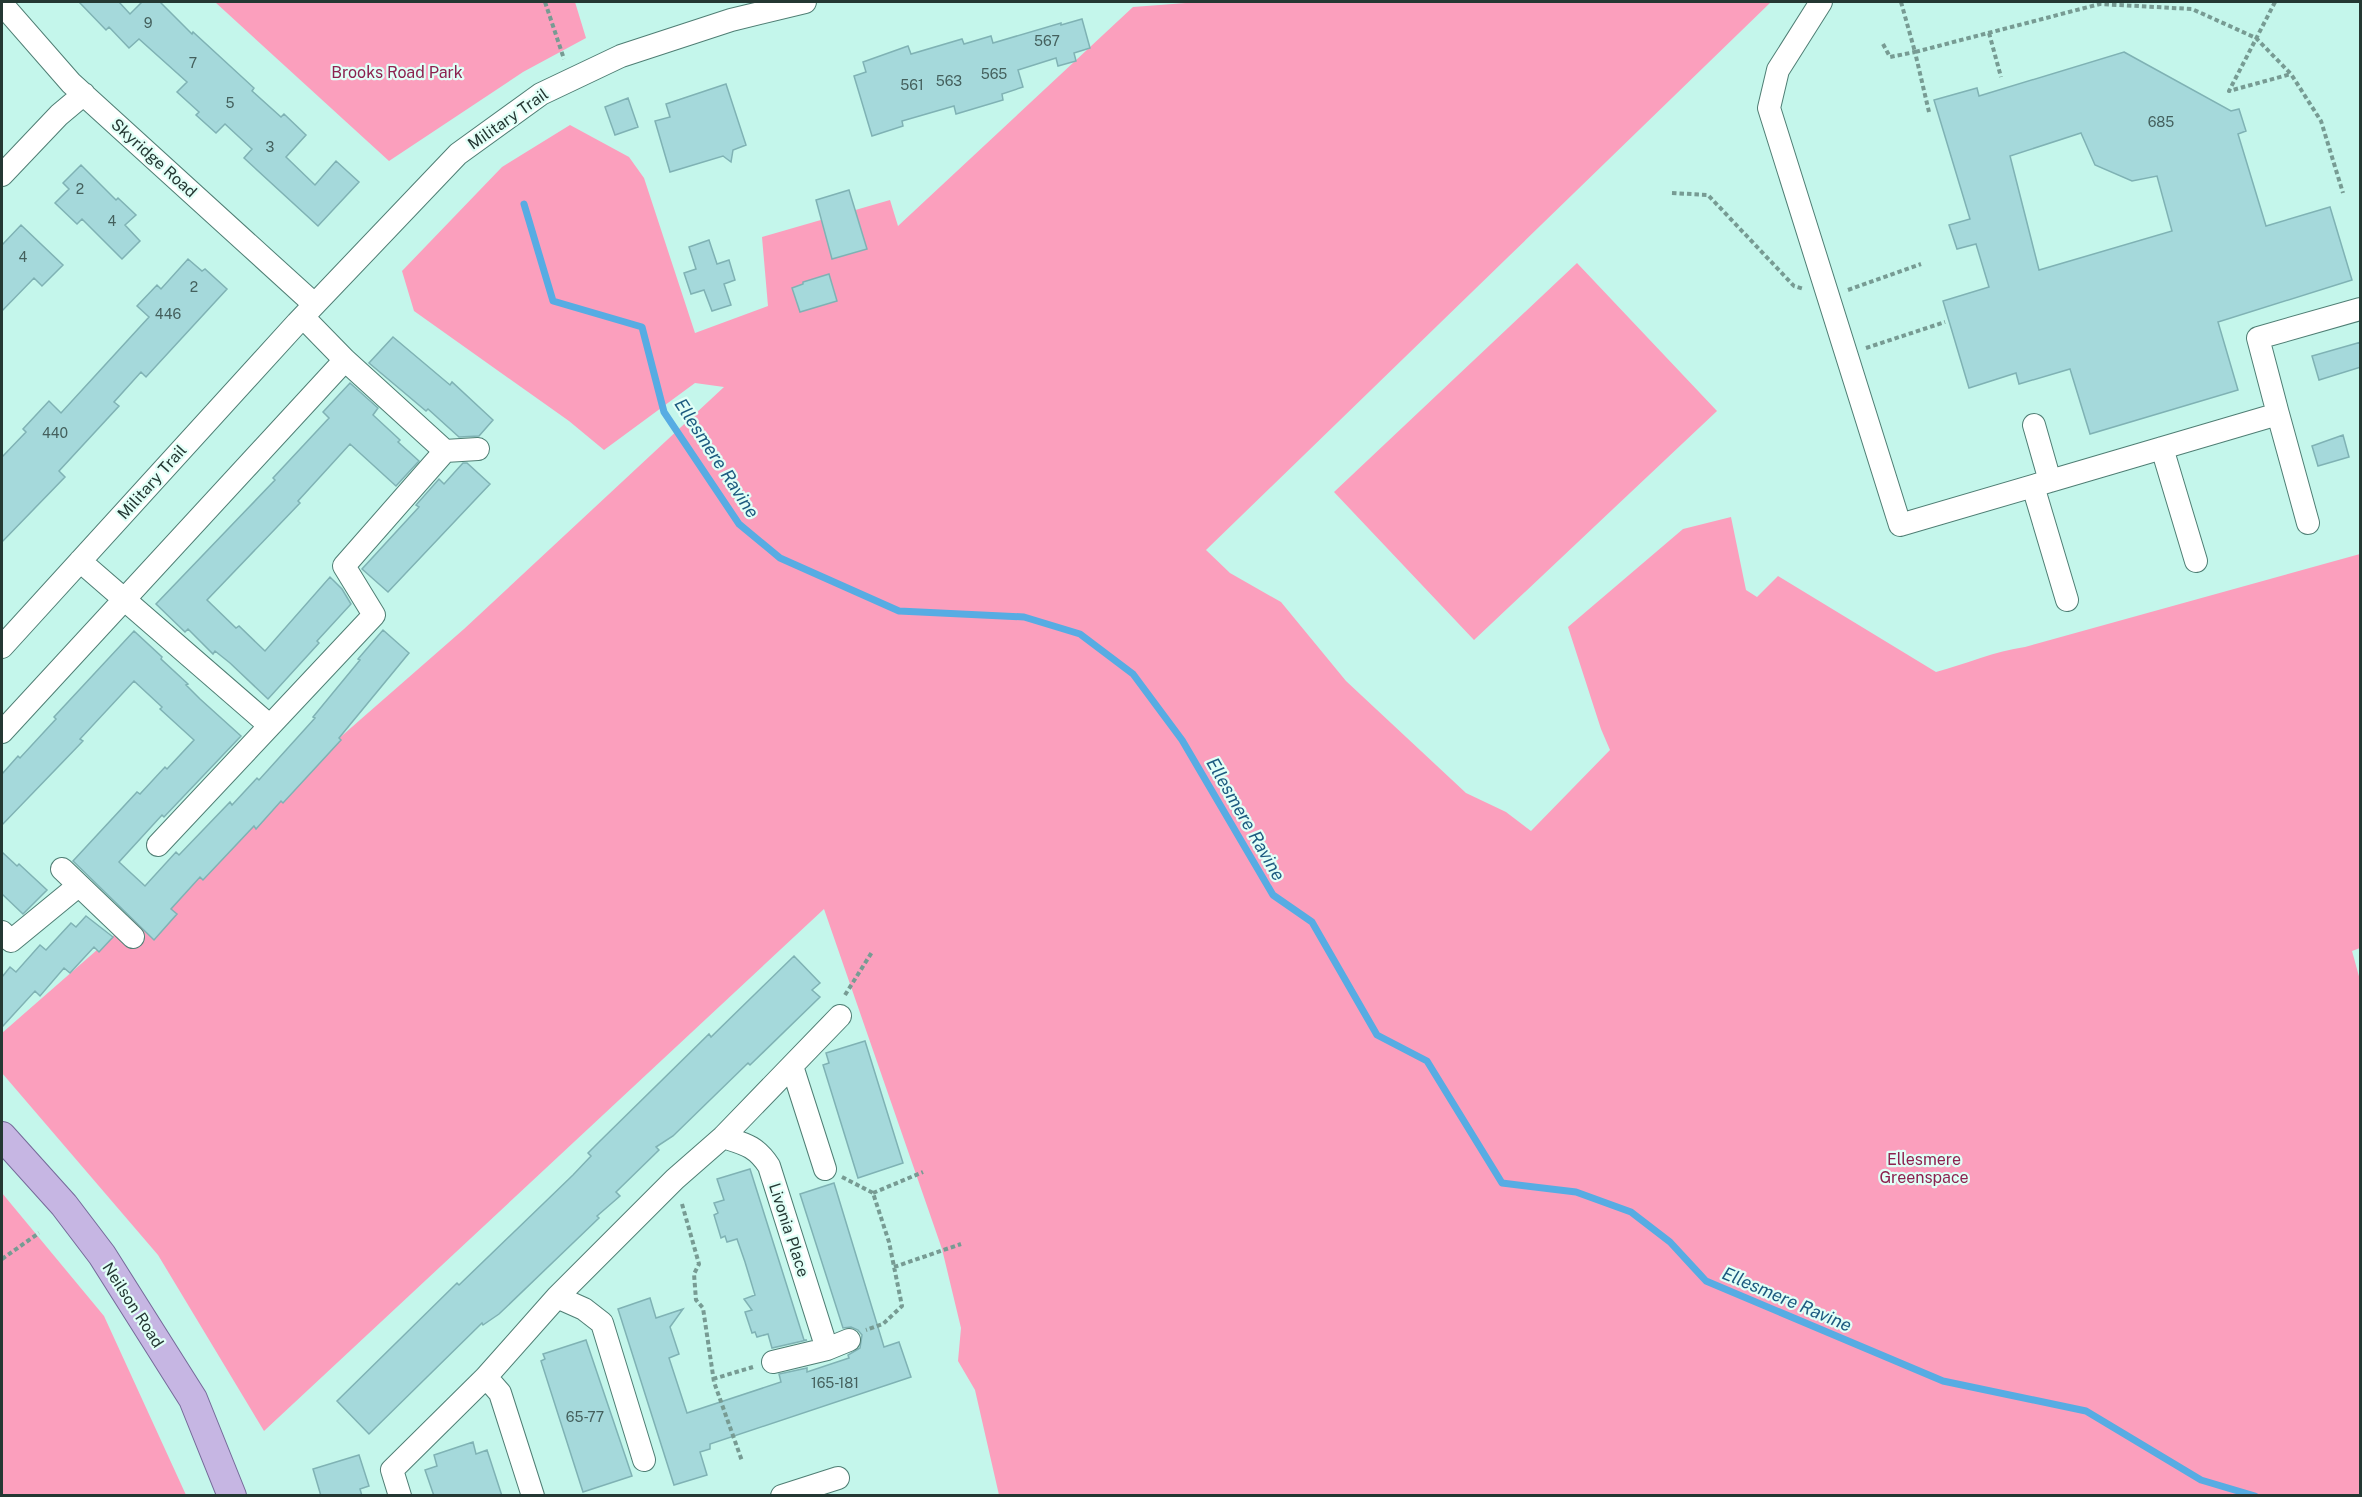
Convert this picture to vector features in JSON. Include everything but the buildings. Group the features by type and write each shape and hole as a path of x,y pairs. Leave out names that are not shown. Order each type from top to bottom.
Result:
{"main road":[{"name":"Neilson Road","path":"2,1136 64,1205 108,1265 193,1398 232,1496"}],"street":[{"name":"Military Trail","path":"2,647 309,310 458,154 541,94 621,57 728,11 805,2"},
{"path":"1821,2 1778,70 1769,108 1900,525 2278,414"},
{"name":"Skyridge Road","path":"2,4 53,64 309,310"},
{"path":"2,175 59,116 84,94"},
{"path":"2308,523 2258,338 2361,309"},
{"path":"309,310 345,360 445,451 478,450"},
{"path":"2,732 345,360"},
{"path":"2034,425 2041,484 2067,600"},
{"path":"2162,448 2196,561"},
{"path":"158,845 374,615 344,566 445,451"},
{"path":"80,561 269,725"},
{"path":"62,869 133,937"},
{"path":"2,932 11,941 78,886"},
{"path":"400,1496 392,1470 486,1377 557,1297 675,1179 723,1137 840,1016"},
{"path":"792,1066 825,1168"},
{"name":"Livonia Place","path":"723,1137 747,1144 760,1152 769,1166 827,1349"},
{"path":"557,1297 584,1309 602,1323 644,1460"},
{"path":"773,1362 827,1349 849,1340"},
{"path":"486,1377 500,1393 533,1496"},
{"path":"782,1496 838,1478"}],"path":[{"path":"545,2 571,80"},
{"path":"1902,2 1929,112"},
{"path":"2274,2 2229,91 2292,74"},
{"path":"1883,44 1890,57 2100,4 2147,4 2192,9 2256,38 2292,74 2321,121 2343,194"},
{"path":"1989,33 2001,77"},
{"path":"1846,355 1945,322"},
{"path":"840,1016 842,1002 872,952"},
{"path":"825,1168 873,1193 889,1242 902,1306 883,1324 858,1333 849,1340"},
{"path":"873,1193 922,1172"},
{"path":"675,1179 699,1264 694,1274 696,1300 703,1308 713,1379 742,1461"},
{"path":"2,1259 39,1233"},
{"path":"894,1267 961,1244"},
{"path":"713,1379 773,1362"}],"green space":[{"name":"Brooks Road Park","path":"215,2 575,2 586,38 523,72 389,161"},
{"name":"Ellesmere Greenspace","path":"1199,2 1771,2 1206,550 1230,573 1281,602 1346,681 1466,793 1506,812 1531,831 1610,750 1568,627 1683,529 1731,517 1746,590 1757,597 1778,576 1936,672 2003,651 2025,647 2360,554 2360,948 2352,951 2360,980 2360,1495 999,1495 975,1390 958,1361 961,1328 942,1249 824,909 264,1431 158,1255 2,1073 2,1033 464,629 724,387 695,383 604,450 569,421 414,311 402,271 502,167 570,125 629,157 644,178 695,333 768,306 762,237 890,200 898,226 1133,7"},
{"path":"1577,263 1717,411 1474,640 1334,492"},
{"path":"2,1193 104,1316 186,1495 2,1495"}],"waterway":[{"name":"Ellesmere Ravine","path":"524,204 553,301 642,327 664,412 739,524 780,558 899,611 1024,617 1080,634 1133,674 1182,740 1273,895 1312,922 1377,1035 1427,1061 1502,1183 1576,1192 1631,1212 1670,1242 1706,1281 1943,1381 2086,1411 2201,1480 2255,1496"}]}
